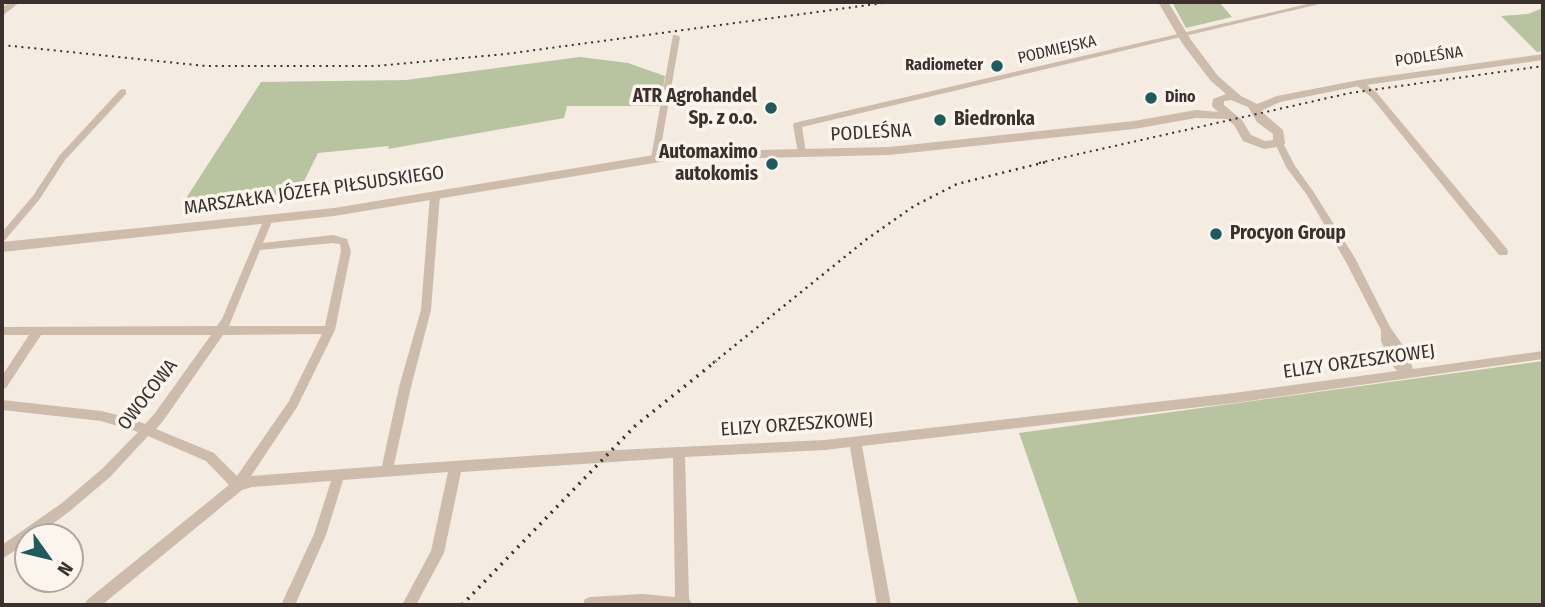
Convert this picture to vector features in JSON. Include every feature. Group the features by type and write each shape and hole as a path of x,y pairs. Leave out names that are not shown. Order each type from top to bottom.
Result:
{"street":[{"path":"2,13 15,2"},
{"path":"1163,2 1182,35 1214,78 1279,133 1279,143 1291,167 1339,241 1385,330 1402,353 1409,374"},
{"name":"PODMIEJSKA","path":"802,153 797,125 1324,2"},
{"path":"655,158 676,37"},
{"name":"PODLEŚNA","path":"1196,114 1218,102 1239,98 1278,99 1359,83 1543,57"},
{"path":"1214,78 1218,102 1238,123 1247,138 1260,144 1291,167"},
{"path":"1359,83 1374,95 1503,252"},
{"path":"2,238 37,198 62,158 123,92"},
{"name":"PODLEŚNA","path":"1254,110 1278,99"},
{"name":"PODLEŚNA","path":"672,156 901,150 1134,125 1196,114 1229,116"},
{"path":"1260,144 1279,143"},
{"name":"MARSZAŁKA JÓZEFA PIŁSUDSKIEGO","path":"2,247 334,212 672,156"},
{"path":"387,470 405,387 426,310 435,195"},
{"name":"OWOCOWA","path":"2,553 66,507 106,473 149,429 179,392 210,342 221,330 268,219"},
{"path":"92,605 238,485 293,404 330,330 346,251 344,242 333,239 257,247"},
{"path":"2,331 330,330"},
{"path":"2,386 38,331"},
{"name":"ELIZY ORZESZKOWEJ","path":"238,485 252,481 387,470 855,441 1059,419 1543,355"},
{"path":"2,405 101,416 149,429 210,457 238,485"},
{"path":"855,441 884,605"},
{"path":"590,604 643,601 684,605 680,452"},
{"path":"409,605 437,553 456,466"},
{"path":"288,605 320,535 339,474"}],"green space":[{"path":"1172,2 1219,2 1232,17 1186,28"},
{"path":"1543,8 1543,51 1537,52 1501,16 1528,14"},
{"path":"580,57 628,63 665,76 660,106 567,106 564,118 388,149 389,146 318,153 302,185 287,185 283,194 214,201 215,198 185,200 261,82 406,80"},
{"path":"1543,361 1543,605 1079,605 1019,433"}],"railway":[{"path":"2,45 206,66 376,66 506,54 891,2"},
{"path":"1039,163 1350,93 1543,66"},
{"path":"713,363 867,239 914,206 957,184 1046,162"},
{"path":"462,605 635,426 716,361"}],"place":[{"name":"Radiometer","path":"997,66"},
{"name":"Dino","path":"1151,98"},
{"name":"ATR Agrohandel Sp. z o.o.","path":"771,108"},
{"name":"Biedronka","path":"940,120"},
{"name":"Automaximo autokomis","path":"772,164"},
{"name":"Procyon Group","path":"1216,234"}]}
